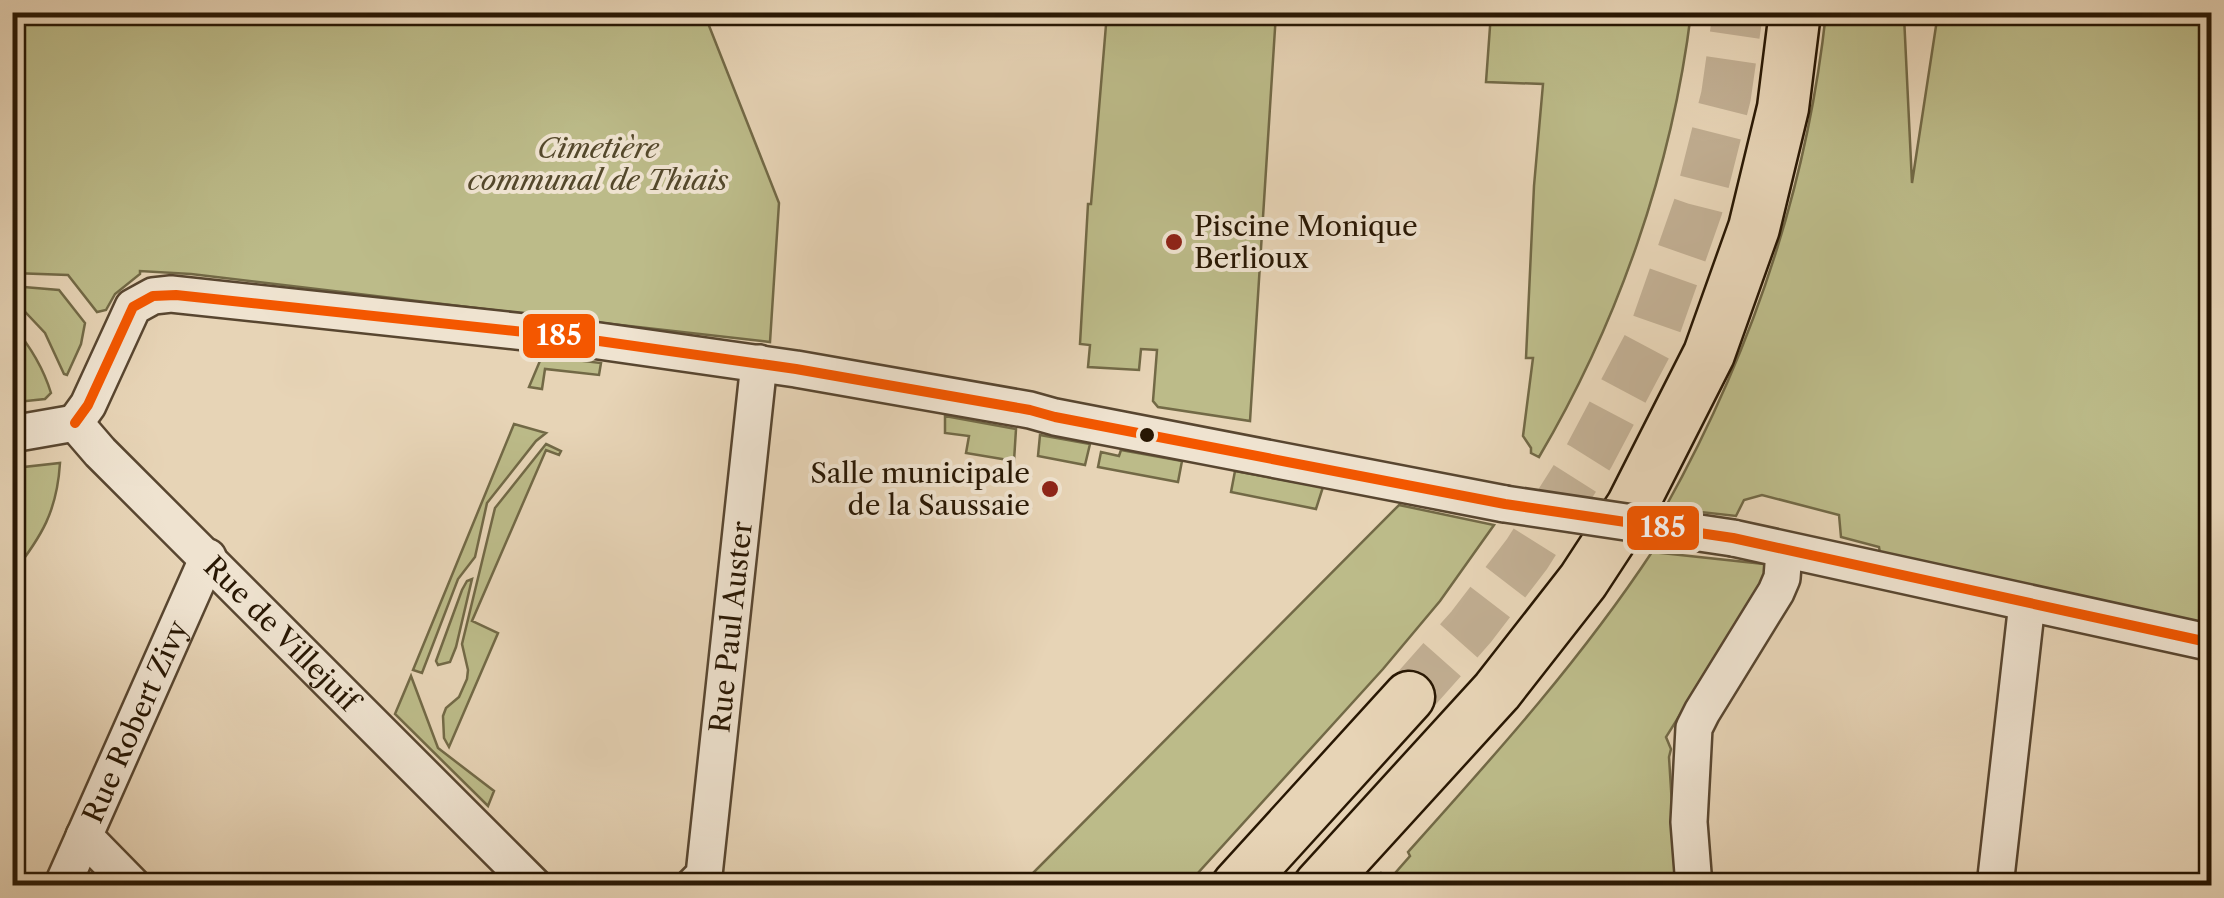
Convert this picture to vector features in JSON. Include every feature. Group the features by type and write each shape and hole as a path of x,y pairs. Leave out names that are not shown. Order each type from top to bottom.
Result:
{"highway":[{"path":"1320,886 1497,692 1584,580 1632,506 1709,354 1754,228 1782,108 1795,12"},
{"path":"1237,886 1410,696"}],"street":[{"path":"12,434 75,423 88,405 133,307 147,298 166,294 571,337 759,363 1030,410 1505,504 1733,538 2212,643"},
{"name":"Rue Paul Auster","path":"694,886 704,875 759,363"},
{"name":"Rue de Villejuif","path":"75,423 534,886"},
{"path":"1694,886 1689,822 1694,728 1776,592 1782,578 1784,551"},
{"name":"Rue Robert Zivy","path":"62,886 208,558"},
{"path":"1995,886 2026,603"},
{"path":"84,836 133,886"}],"green space":[{"path":"1901,12 1912,183 1938,13 2211,13 2211,626 1880,553 1879,547 1841,537 1839,515 1762,495 1744,500 1736,516 1665,508 1724,390 1771,268 1805,143 1826,13"},
{"name":"Cimetière communal de Thiais","path":"13,13 704,13 779,203 770,342 585,321 580,315 567,313 560,318 140,271 115,294 106,310 97,312 68,275 13,273"},
{"name":"Piscine Monique Berlioux","path":"1107,13 1276,13 1250,421 1158,407 1153,401 1157,350 1141,349 1139,370 1088,367 1090,345 1080,344 1088,204"},
{"path":"1491,13 1691,13 1670,129 1638,243 1593,353 1539,457 1531,453 1523,436 1533,358 1526,358 1543,84 1486,82"},
{"path":"12,286 59,290 85,323 81,344 67,375 45,333 13,299"},
{"path":"13,326 44,374 51,393 45,399 13,399"},
{"path":"542,356 601,363 599,375 545,369 542,389 529,387"},
{"path":"945,416 1016,429 1014,461 966,453 969,436 945,433"},
{"path":"514,424 546,433 487,503 475,557 458,579 422,673 413,670"},
{"path":"1040,435 1090,444 1085,465 1038,456"},
{"path":"546,444 561,451 559,455 546,450 472,621 498,633 449,747 444,738 443,716 459,697 467,679 462,644 495,508"},
{"path":"1121,450 1182,461 1178,482 1098,467 1101,452 1119,456"},
{"path":"60,463 46,522 13,573 13,502 24,467"},
{"path":"1235,471 1323,487 1316,509 1231,492"},
{"path":"1399,505 1494,525 1440,601 1383,669 1187,885 1021,885"},
{"path":"1652,552 1764,564 1767,576 1666,737 1671,749 1677,885 1369,886 1381,873 1389,880 1410,856 1408,852 1566,670"},
{"path":"472,579 456,647 450,662 438,665 436,661 462,590"},
{"path":"411,676 438,748 494,791 488,806 395,714"}],"tunnel":[{"path":"1409,697 1471,627 1527,554 1589,456 1653,335 1698,207 1726,96 1738,12"}],"transit line":[{"name":"185","path":"75,423 88,405 133,307 153,296 176,295 571,337 796,369 1030,410 1505,504 1733,538 2212,643"}],"place":[{"name":"Piscine Monique Berlioux","path":"1174,242"},
{"name":"Salle municipale de la Saussaie","path":"1050,489"}]}
